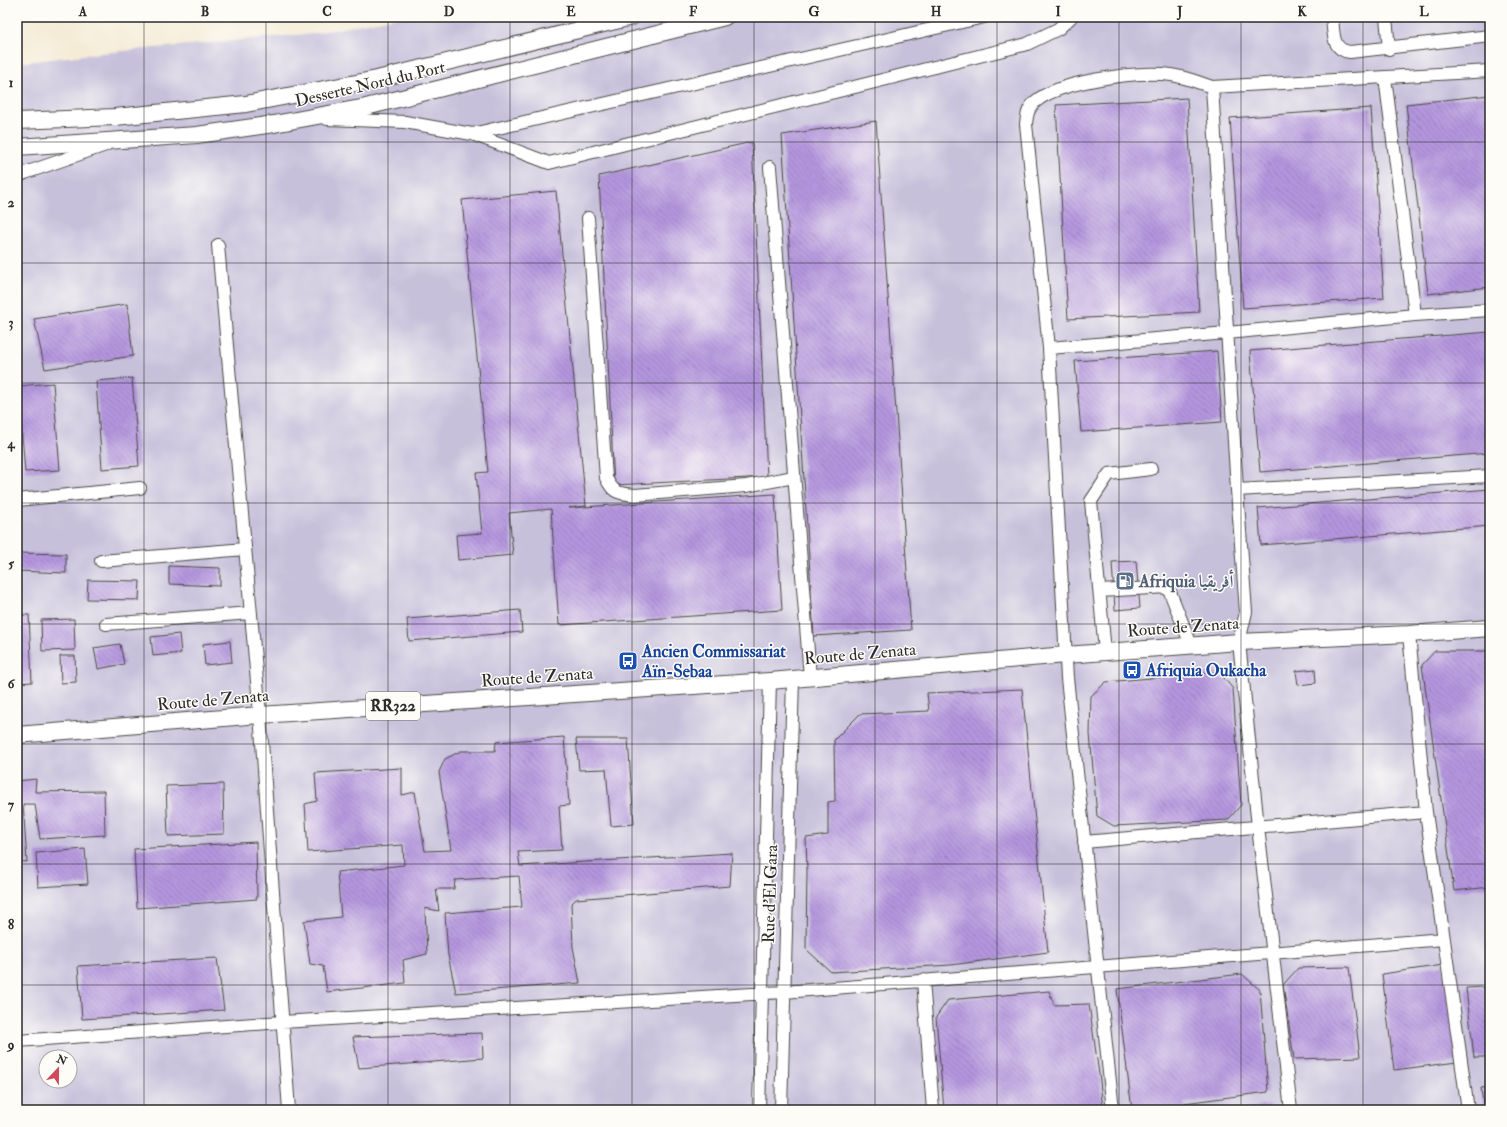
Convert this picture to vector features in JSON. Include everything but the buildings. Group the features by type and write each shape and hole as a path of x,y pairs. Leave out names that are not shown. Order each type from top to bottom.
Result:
{"main road":[{"name":"Desserte Nord du Port","path":"17,121 115,117 246,104 377,79 632,17"},
{"name":"Desserte Nord du Port","path":"17,146 197,135 308,118 366,107 725,17"},
{"name":"Route de Zenata","path":"17,735 260,715 770,681 1191,645 1409,634 1490,628"}],"street":[{"path":"472,134 984,17"},
{"path":"308,118 405,122 472,134 549,163 1027,44 1058,29 1071,17"},
{"path":"1332,17 1335,44 1340,49 1350,52 1389,49 1490,36"},
{"path":"1386,17 1389,49"},
{"path":"1113,1110 1067,678 1049,348 1026,124 1027,116 1031,106 1041,97 1060,89 1086,81 1129,75 1161,74 1178,76 1195,80 1212,87 1490,71"},
{"path":"1385,77 1415,315"},
{"path":"1212,87 1246,612 1239,642 1272,954 1291,1110"},
{"path":"17,177 24,173 123,140"},
{"path":"770,167 810,677"},
{"path":"588,218 606,478 612,489 622,493 636,495 746,486 794,477"},
{"path":"218,245 260,715 289,1110"},
{"path":"1049,348 1415,315 1490,310"},
{"path":"1105,652 1091,501 1109,474 1151,469"},
{"path":"1237,490 1490,476"},
{"path":"17,500 140,488"},
{"path":"101,560 245,549"},
{"path":"1100,591 1168,587 1191,645"},
{"path":"106,624 250,613"},
{"path":"1409,634 1426,812 1468,1110"},
{"name":"Rue d'El Gara","path":"781,1110 793,679"},
{"name":"Rue d'El Gara","path":"759,1110 770,681"},
{"path":"1084,842 1426,812"},
{"path":"17,1041 282,1022 784,992 1444,939"},
{"path":"923,980 933,1110"}],"shaded area":[{"path":"396,17 1490,17 1490,1110 17,1110 17,63 99,53 316,33"}],"pier":[{"path":"148,17 396,17 316,33 99,53 17,63 17,31"}],"place":[{"name":"Afriquia أفريقيا","path":"1125,581"},
{"name":"Ancien Commissariat Aïn-Sebaa","path":"628,661"},
{"name":"Afriquia Oukacha","path":"1132,670"}]}
